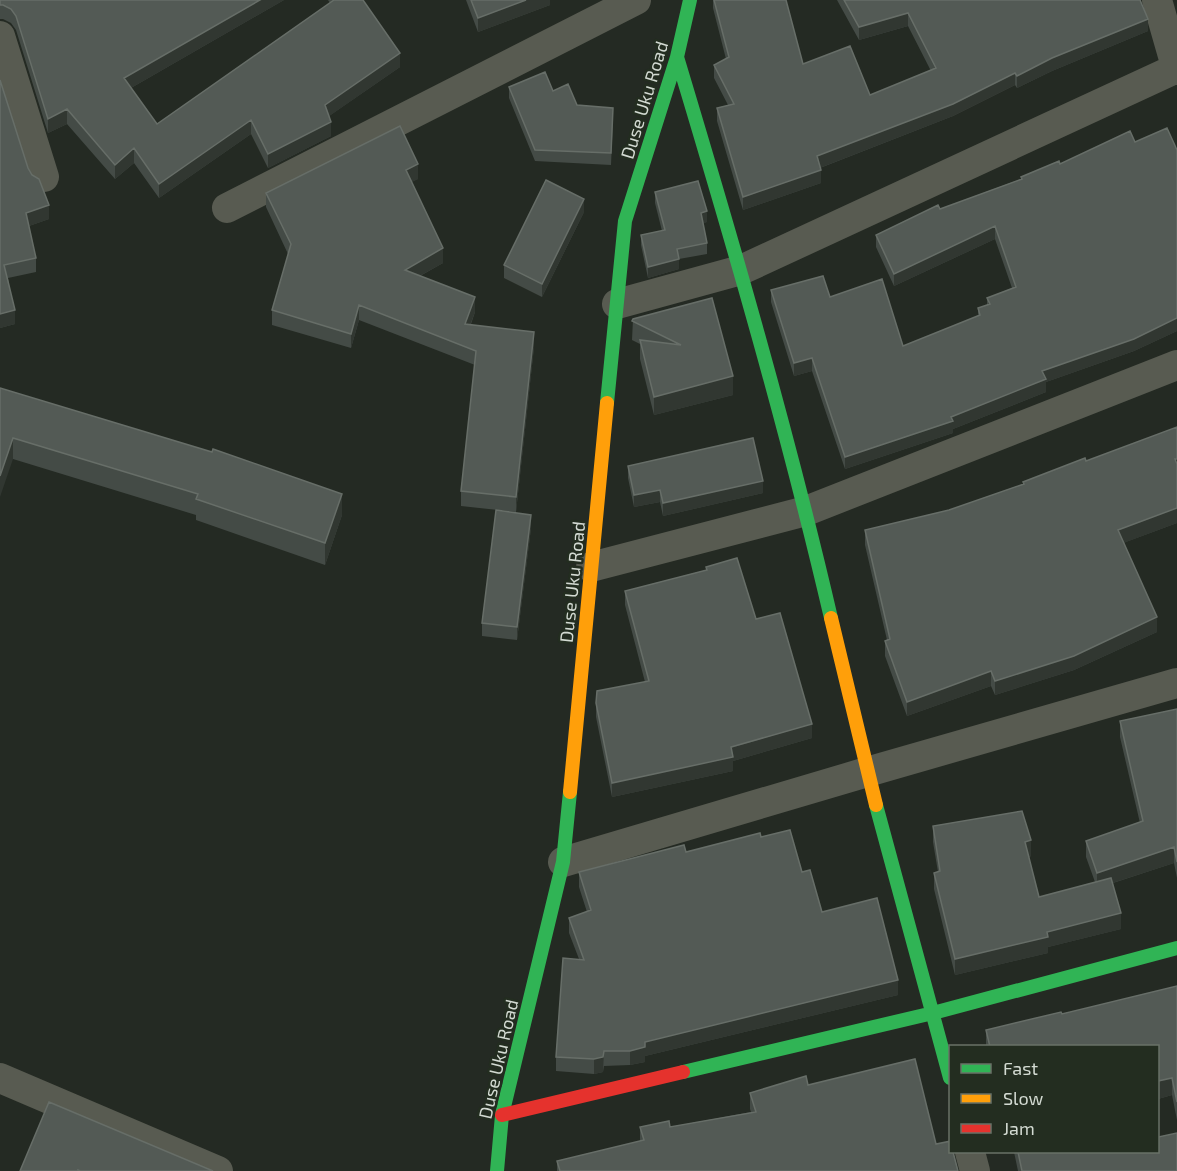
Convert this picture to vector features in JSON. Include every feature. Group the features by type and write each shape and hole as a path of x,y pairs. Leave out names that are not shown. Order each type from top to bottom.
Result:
{"street":[{"path":"227,208 636,0"},
{"name":"Duse Uku Road","path":"497,1171 502,1116 563,862 625,221 677,57 690,0"},
{"path":"617,304 741,270 1177,69 1157,0"},
{"path":"0,36 44,177"},
{"path":"677,57 741,270 806,512 867,772 949,1071"},
{"path":"591,567 806,512 1177,365"},
{"path":"563,862 1177,684"},
{"path":"502,1116 933,1013 1177,948"},
{"path":"0,1078 218,1171"},
{"path":"970,1153 975,1171"}],"building":[{"path":"0,0 260,0 124,78 157,124 334,0 363,0 400,53 325,105 331,122 268,154 251,120 159,184 134,148 115,165 67,109 48,119 16,16 11,9 0,5"},
{"path":"471,0 526,0 478,18"},
{"path":"714,0 786,0 803,64 850,46 870,95 936,68 908,13 859,27 844,0 1140,0 1148,19 1052,58 1017,76 1015,73 953,104 817,156 821,170 743,197 717,108 734,104 714,65 729,57"},
{"path":"545,72 553,91 568,84 577,105 613,108 611,153 535,150 509,87"},
{"path":"0,80 28,168 32,175 39,179 49,205 26,213 36,258 4,265 15,310 0,314"},
{"path":"400,126 418,164 406,170 443,248 405,270 475,297 465,324 534,332 516,497 461,491 476,351 359,305 351,334 272,310 291,244 266,193"},
{"path":"1167,128 1177,150 1177,318 1134,339 1042,371 1046,379 951,417 953,421 845,457 812,358 794,363 771,290 823,276 830,297 882,279 903,346 980,315 978,308 990,304 987,298 1016,287 995,226 894,274 876,235 938,205 940,209 1022,179 1021,177 1059,161 1060,164 1130,131 1135,142"},
{"path":"546,180 584,199 542,284 504,265"},
{"path":"698,181 707,211 701,213 707,243 677,249 679,259 648,267 641,235 665,230 655,192"},
{"path":"712,298 733,376 654,397 640,340 681,345 632,321 633,319"},
{"path":"0,388 212,452 213,449 342,494 325,543 196,499 198,494 13,438 0,476"},
{"path":"1177,427 1177,459 1175,459 1177,508 1118,530 1157,617 1074,656 995,681 991,671 907,702 885,641 890,639 865,530 949,510 1024,484 1023,482 1085,458 1086,461"},
{"path":"753,438 763,481 663,503 660,490 634,495 628,466"},
{"path":"496,510 531,515 517,627 482,623"},
{"path":"737,558 756,619 780,613 812,724 731,747 733,757 612,783 596,703 597,691 649,681 625,591 707,570 706,567"},
{"path":"1177,709 1177,862 1174,847 1097,873 1086,841 1143,821 1120,721"},
{"path":"1022,811 1031,840 1025,842 1039,897 1111,878 1121,913 1047,932 1048,937 955,959 934,873 940,871 933,826"},
{"path":"790,830 802,872 810,870 822,912 877,898 898,980 645,1042 645,1047 630,1051 604,1051 603,1057 594,1059 556,1057 563,958 584,960 569,918 591,910 579,872 684,845 686,852 760,833 761,837"},
{"path":"1177,986 1177,1102 1172,1078 1159,1081 1159,1045 990,1045 986,1030 1061,1012 1062,1014"},
{"path":"915,1059 936,1144 949,1141 949,1153 953,1153 958,1171 560,1171 557,1161 644,1140 640,1127 669,1121 670,1127 756,1112 750,1093 806,1076 808,1085"},
{"path":"49,1102 213,1171 20,1171"},
{"path":"1177,1133 1177,1171 1022,1171 1018,1153 1159,1153 1159,1137"}],"traffic: fast":[{"path":"607,403 625,221 677,57 690,0"},
{"path":"677,57 758,336 831,618"},
{"path":"497,1171 502,1115 563,862 570,792"},
{"path":"876,805 949,1074"},
{"path":"683,1072 933,1013 1177,948"}],"traffic: slow":[{"path":"570,792 607,403"},
{"path":"831,618 876,805"}],"traffic: jam":[{"path":"502,1115 683,1072"}]}
